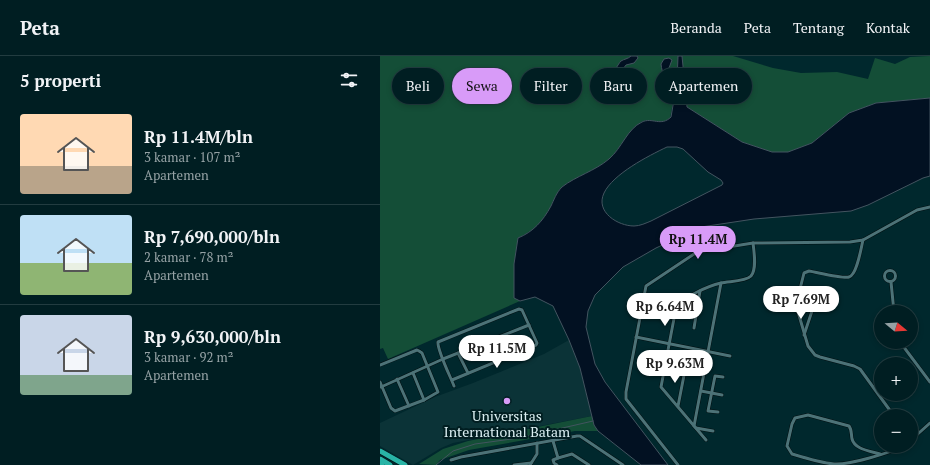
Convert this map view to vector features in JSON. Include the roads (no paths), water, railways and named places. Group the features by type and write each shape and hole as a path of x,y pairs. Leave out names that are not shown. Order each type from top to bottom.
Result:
{"highway":[{"path":"380,451 405,465"},
{"path":"380,459 390,465"}],"street":[{"path":"678,465 626,399 626,392 646,286 697,252 753,243 850,242 863,240 917,210 930,207"},
{"path":"863,240 855,271 851,276 845,278 809,270 804,274 796,305 804,336 808,346 816,355 860,369 889,409"},
{"path":"706,440 661,387 676,308 681,302 700,291 721,283 747,279 751,276 754,269 753,243"},
{"path":"891,282 893,305"},
{"path":"695,427 721,283"},
{"path":"694,328 700,291"},
{"path":"796,305 812,311 804,336"},
{"path":"452,380 536,345 537,343 522,310 519,309 439,342 437,346 454,386"},
{"path":"381,387 458,352 529,325"},
{"path":"636,337 730,356"},
{"path":"905,349 930,382"},
{"path":"380,365 418,350 422,353 438,392 424,400 395,411 393,410 381,387 380,382"},
{"path":"458,352 468,373"},
{"path":"678,406 686,365"},
{"path":"413,373 424,400"},
{"path":"718,412 708,410 715,376 723,378"},
{"path":"397,379 409,406"},
{"path":"701,391 722,395"},
{"path":"880,454 855,444 852,440 851,429 849,426 808,415 802,415 795,418 792,424 787,446 792,454 834,464 844,464 880,454 883,453"},
{"path":"918,434 930,423"},
{"path":"695,427 713,431"},
{"path":"451,460 580,436 623,465"},
{"path":"554,440 558,458"},
{"path":"514,465 530,464 538,451 537,443"},
{"path":"557,465 553,461 573,454 589,465"}],"water":[{"path":"631,56 637,56 638,58 634,63 626,65 624,68 616,68 621,61"},
{"path":"678,56 682,56 683,68 678,68"},
{"path":"669,58 672,60 669,68 662,68 661,64 664,59"},
{"path":"930,98 930,176 868,205 851,211 754,219 701,227 656,248 623,267 595,295 588,311 586,327 595,364 605,382 668,465 641,465 598,431 594,425 580,368 553,306 535,297 520,301 514,298 514,264 518,238 528,233 541,221 562,187 598,167 614,155 628,134 637,125 646,121 660,122 671,117 673,104 687,104 687,107 742,142 772,152 788,152 812,143 849,113 876,103","holes":["667,147 677,147 683,149 708,172 721,180 723,183 722,185 641,225 634,226 621,224 605,212 602,200 604,193 615,179 623,172 650,155"]}],"waterway":[{"path":"436,465 453,451 475,444 519,438 593,421"}],"place":[{"name":"Universitas International Batam","path":"507,401"}]}
